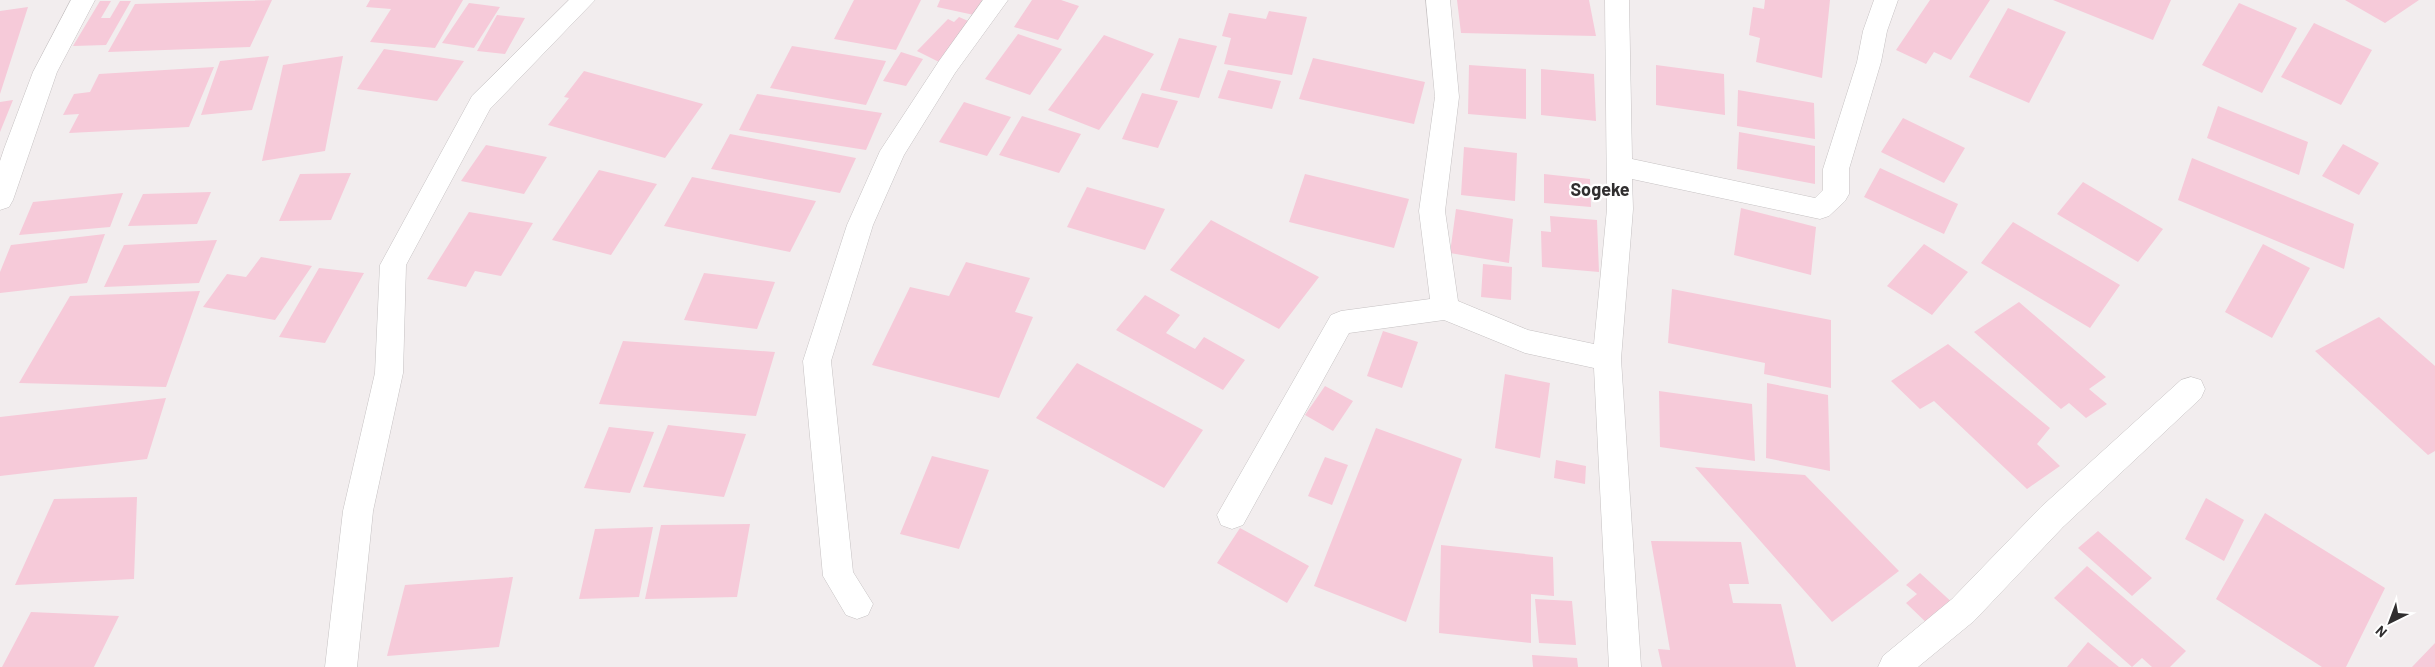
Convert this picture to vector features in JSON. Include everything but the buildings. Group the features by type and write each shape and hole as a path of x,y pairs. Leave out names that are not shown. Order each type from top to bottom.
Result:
{"street":[{"path":"0,200 26,119 64,29 83,0"},
{"path":"341,667 358,512 389,373 393,266 481,103 583,0"},
{"path":"857,604 838,576 817,361 860,225 893,151 947,67 996,0"},
{"path":"1438,0 1447,97 1432,211 1445,308"},
{"path":"1617,0 1620,209 1607,359 1625,667"},
{"path":"1618,166 1820,210 1836,194 1836,169 1869,62 1875,31 1886,0"},
{"path":"1232,515 1341,323 1445,308 1525,341 1607,359"},
{"path":"1894,667 1963,610 2052,517 2190,389"}],"district":[{"name":"Sogeke","path":"1600,189"}]}
